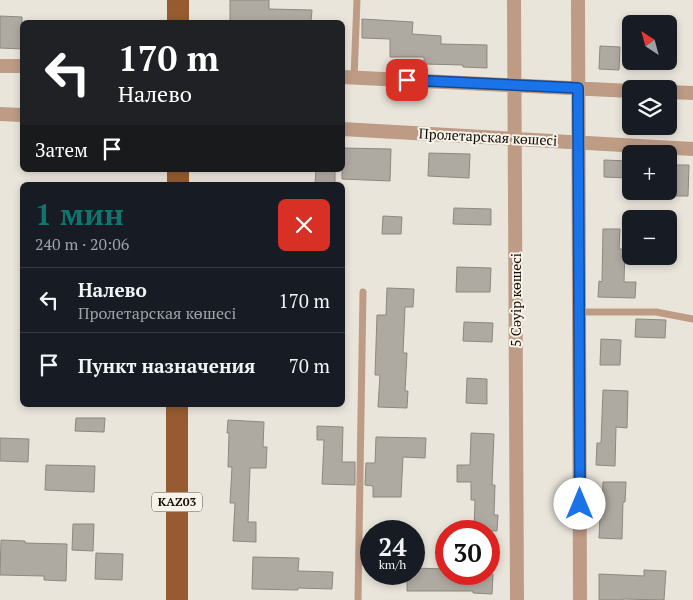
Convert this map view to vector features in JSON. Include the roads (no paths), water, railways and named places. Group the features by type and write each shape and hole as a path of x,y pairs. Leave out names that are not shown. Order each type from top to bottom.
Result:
{"main road":[{"path":"178,0 178,20"},
{"name":"KАZ03","path":"177,407 177,600"}],"street":[{"name":"5 Сәуір көшесі","path":"514,0 517,600"},
{"path":"578,0 580,600"},
{"path":"0,66 20,66"},
{"path":"348,78 622,90"},
{"path":"677,93 693,94"},
{"path":"0,114 20,115"},
{"name":"Пролетарская көшесі","path":"345,129 693,148"}],"lane":[{"path":"348,78 357,0"},
{"path":"358,600 363,292"},
{"path":"579,312 656,312 693,319"}]}
